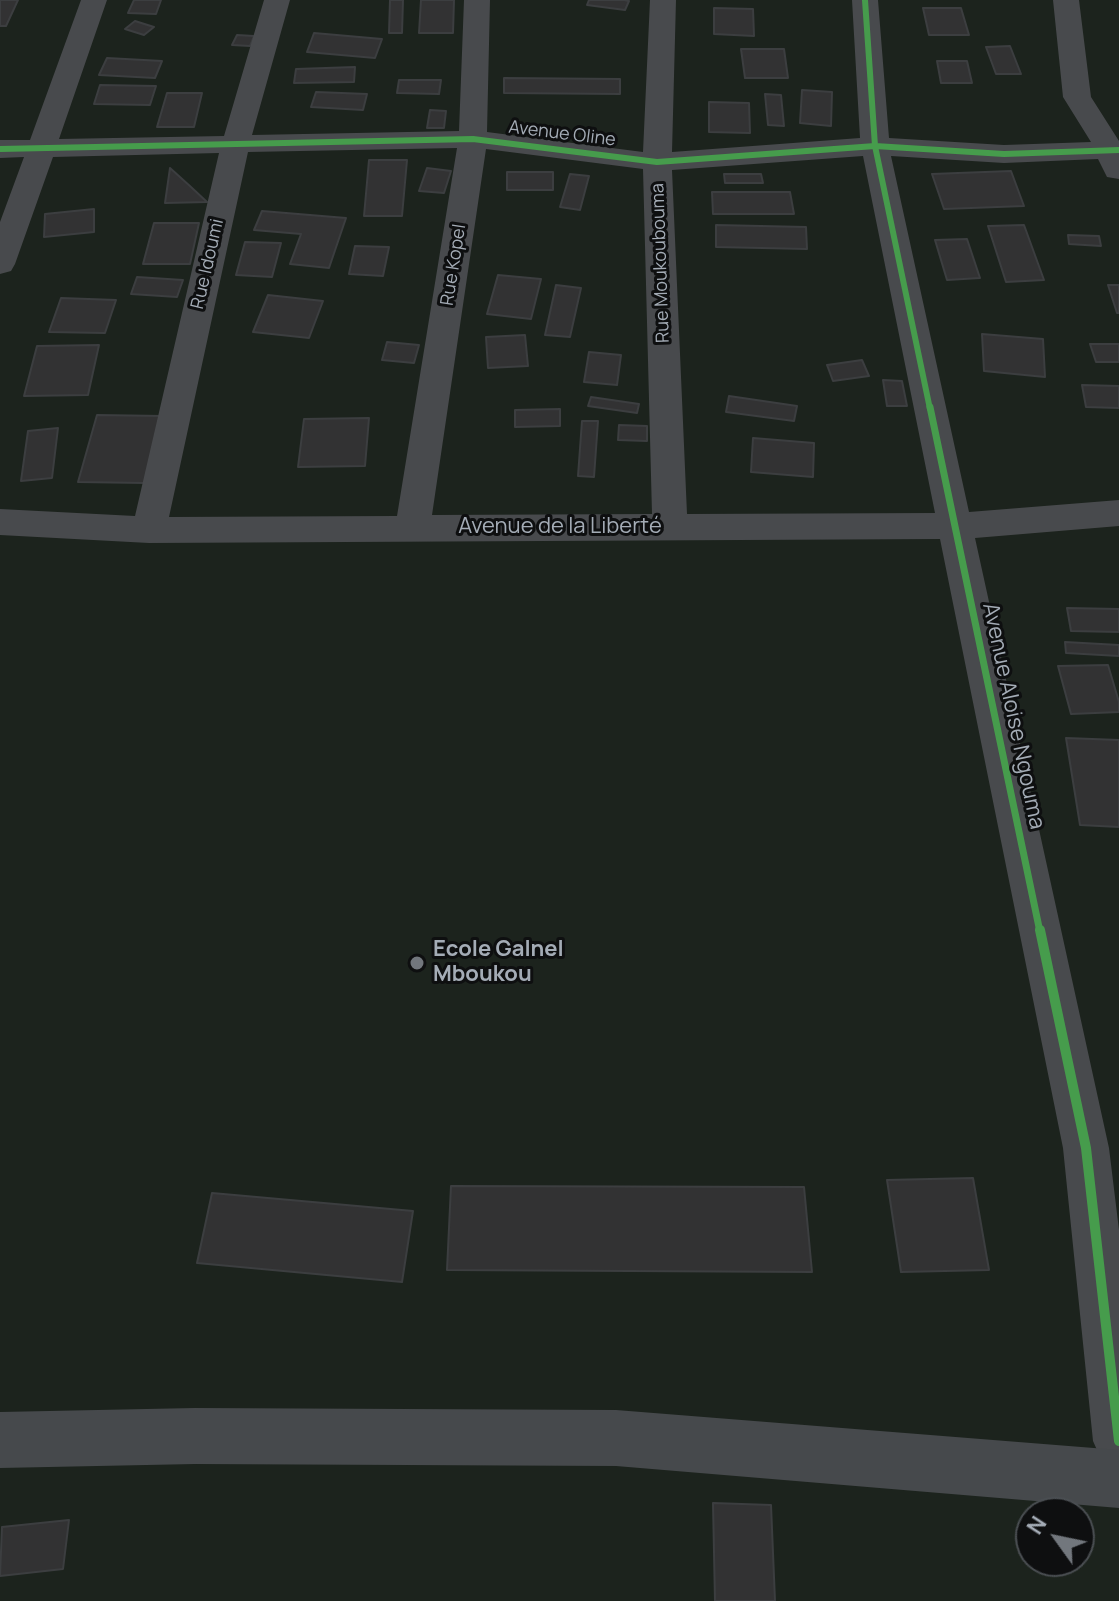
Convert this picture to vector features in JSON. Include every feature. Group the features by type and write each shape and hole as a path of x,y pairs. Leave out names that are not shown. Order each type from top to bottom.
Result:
{"main road":[{"path":"0,1440 195,1436 616,1438 1119,1479"}],"street":[{"path":"0,264 94,0"},
{"name":"Rue Idoumi","path":"149,530 235,145 277,0"},
{"name":"Rue Kopel","path":"413,528 473,139 477,0"},
{"name":"Rue Moukoubouma","path":"663,0 657,162 670,527"},
{"name":"Avenue Aloise Ngouma","path":"865,0 875,146 1086,1148 1119,1441"},
{"path":"1066,0 1077,97 1116,158"},
{"name":"Avenue Oline","path":"0,149 473,139 657,162 875,146 1116,158"},
{"name":"Avenue de la Liberté","path":"0,522 149,530 956,526 1119,513"}],"shaded area":[{"path":"0,0 1119,0 1119,1601 0,1601"}],"building":[{"path":"0,0 18,0 6,26 0,26"},
{"path":"134,0 161,0 156,14 128,13"},
{"path":"390,0 403,0 402,33 389,33"},
{"path":"421,0 454,0 453,33 419,33"},
{"path":"589,0 629,1 625,10 587,5"},
{"path":"714,8 753,9 754,36 714,34"},
{"path":"923,8 961,8 969,35 929,35"},
{"path":"135,21 154,27 144,35 125,29"},
{"path":"314,33 382,39 375,58 307,52"},
{"path":"237,35 254,36 250,46 232,45"},
{"path":"1010,46 1021,74 996,74 986,47"},
{"path":"741,49 784,49 788,78 745,78"},
{"path":"107,58 162,61 155,78 99,75"},
{"path":"937,61 967,61 972,83 941,83"},
{"path":"355,67 354,82 294,83 296,69"},
{"path":"504,78 620,79 620,94 504,93"},
{"path":"399,80 441,80 439,94 397,93"},
{"path":"100,85 156,86 150,105 94,104"},
{"path":"802,90 832,92 831,126 800,123"},
{"path":"316,92 367,94 363,110 311,107"},
{"path":"167,93 202,93 194,127 157,127"},
{"path":"765,94 781,95 784,126 768,125"},
{"path":"709,102 749,103 750,133 709,132"},
{"path":"430,110 446,111 444,128 427,128"},
{"path":"369,160 407,160 402,216 364,216"},
{"path":"170,168 191,187 207,202 165,203"},
{"path":"427,168 451,171 444,193 419,191"},
{"path":"1011,171 1024,206 944,209 932,174"},
{"path":"507,172 553,172 553,190 507,190"},
{"path":"570,174 589,176 580,210 560,207"},
{"path":"724,174 761,174 763,183 725,183"},
{"path":"712,192 790,192 794,214 713,214"},
{"path":"94,209 94,232 44,237 45,214"},
{"path":"262,211 346,218 329,268 290,264 301,234 254,230"},
{"path":"154,223 199,223 190,264 143,264"},
{"path":"716,225 806,227 807,249 716,247"},
{"path":"1024,225 1044,280 1006,282 988,226"},
{"path":"1068,235 1099,236 1101,246 1069,244"},
{"path":"967,239 980,278 947,280 935,240"},
{"path":"245,242 281,243 272,277 236,275"},
{"path":"355,246 389,247 383,276 349,274"},
{"path":"498,275 541,279 531,319 487,314"},
{"path":"137,277 183,280 177,297 131,294"},
{"path":"556,285 581,288 570,337 545,335"},
{"path":"1108,285 1119,285 1119,313 1117,313"},
{"path":"268,295 323,301 309,338 253,332"},
{"path":"61,298 116,300 105,333 49,332"},
{"path":"982,334 1043,339 1045,377 984,371"},
{"path":"525,335 528,366 488,368 486,337"},
{"path":"387,342 419,345 414,363 382,360"},
{"path":"1090,344 1119,344 1119,362 1096,362"},
{"path":"99,345 88,395 24,396 37,346"},
{"path":"589,352 621,355 617,385 584,382"},
{"path":"862,360 869,376 833,381 827,365"},
{"path":"883,380 902,381 907,406 887,406"},
{"path":"1082,385 1119,386 1119,408 1086,407"},
{"path":"729,396 797,406 794,421 726,412"},
{"path":"591,397 639,404 637,413 588,406"},
{"path":"560,409 560,426 515,427 515,410"},
{"path":"97,415 163,416 145,483 78,482"},
{"path":"369,418 365,466 298,467 304,419"},
{"path":"582,421 598,421 594,477 578,476"},
{"path":"619,425 647,426 647,441 618,440"},
{"path":"58,428 52,478 21,481 28,431"},
{"path":"753,438 814,443 813,477 751,472"},
{"path":"1067,608 1119,609 1119,632 1071,631"},
{"path":"1065,642 1119,645 1119,656 1066,653"},
{"path":"1108,665 1119,712 1071,714 1058,666"},
{"path":"1066,738 1119,740 1119,827 1080,825"},
{"path":"973,1178 989,1270 901,1272 887,1180"},
{"path":"451,1186 804,1187 812,1272 447,1270"},
{"path":"212,1193 413,1211 402,1282 197,1263"},
{"path":"713,1503 771,1505 775,1601 715,1601"},
{"path":"69,1520 63,1569 0,1576 2,1527"}],"cycle path":[{"path":"865,0 875,146 1086,1148 1119,1441"},
{"path":"0,149 473,139 657,162 875,146 1004,154 1119,150"}],"place":[{"name":"Ecole Galnel Mboukou","path":"417,963"}]}
